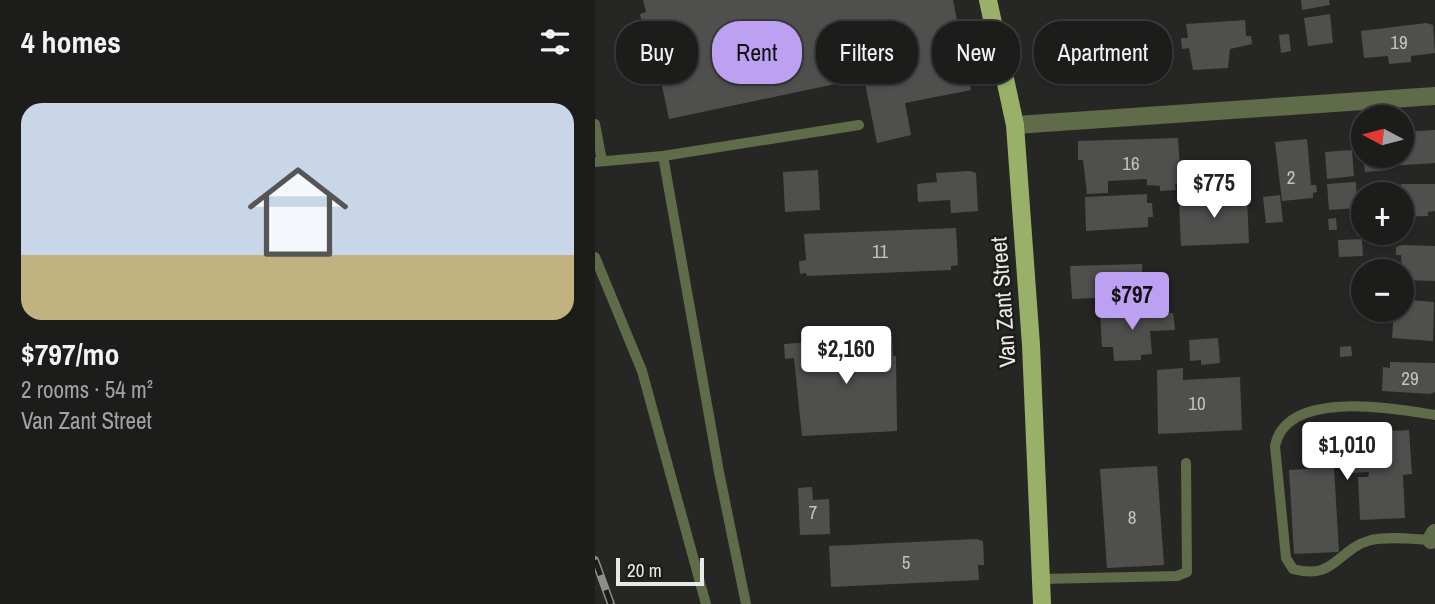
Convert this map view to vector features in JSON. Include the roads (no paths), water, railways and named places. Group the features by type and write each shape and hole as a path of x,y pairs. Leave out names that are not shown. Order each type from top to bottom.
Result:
{"main road":[{"name":"Van Zant Street","path":"988,0 1015,125 1031,345 1041,604"}],"street":[{"path":"1015,125 1435,96"}],"lane":[{"path":"595,124 599,161 663,156 859,125"},
{"path":"663,156 719,472 746,604"},
{"path":"595,257 642,371 706,604"},
{"path":"1433,536 1369,541 1324,570 1308,573 1293,569 1286,558 1275,446 1278,432 1288,420 1307,412 1348,406 1435,415"},
{"path":"1042,579 1177,576 1187,572 1186,463"}],"railway":[{"path":"595,560 611,604"}]}
